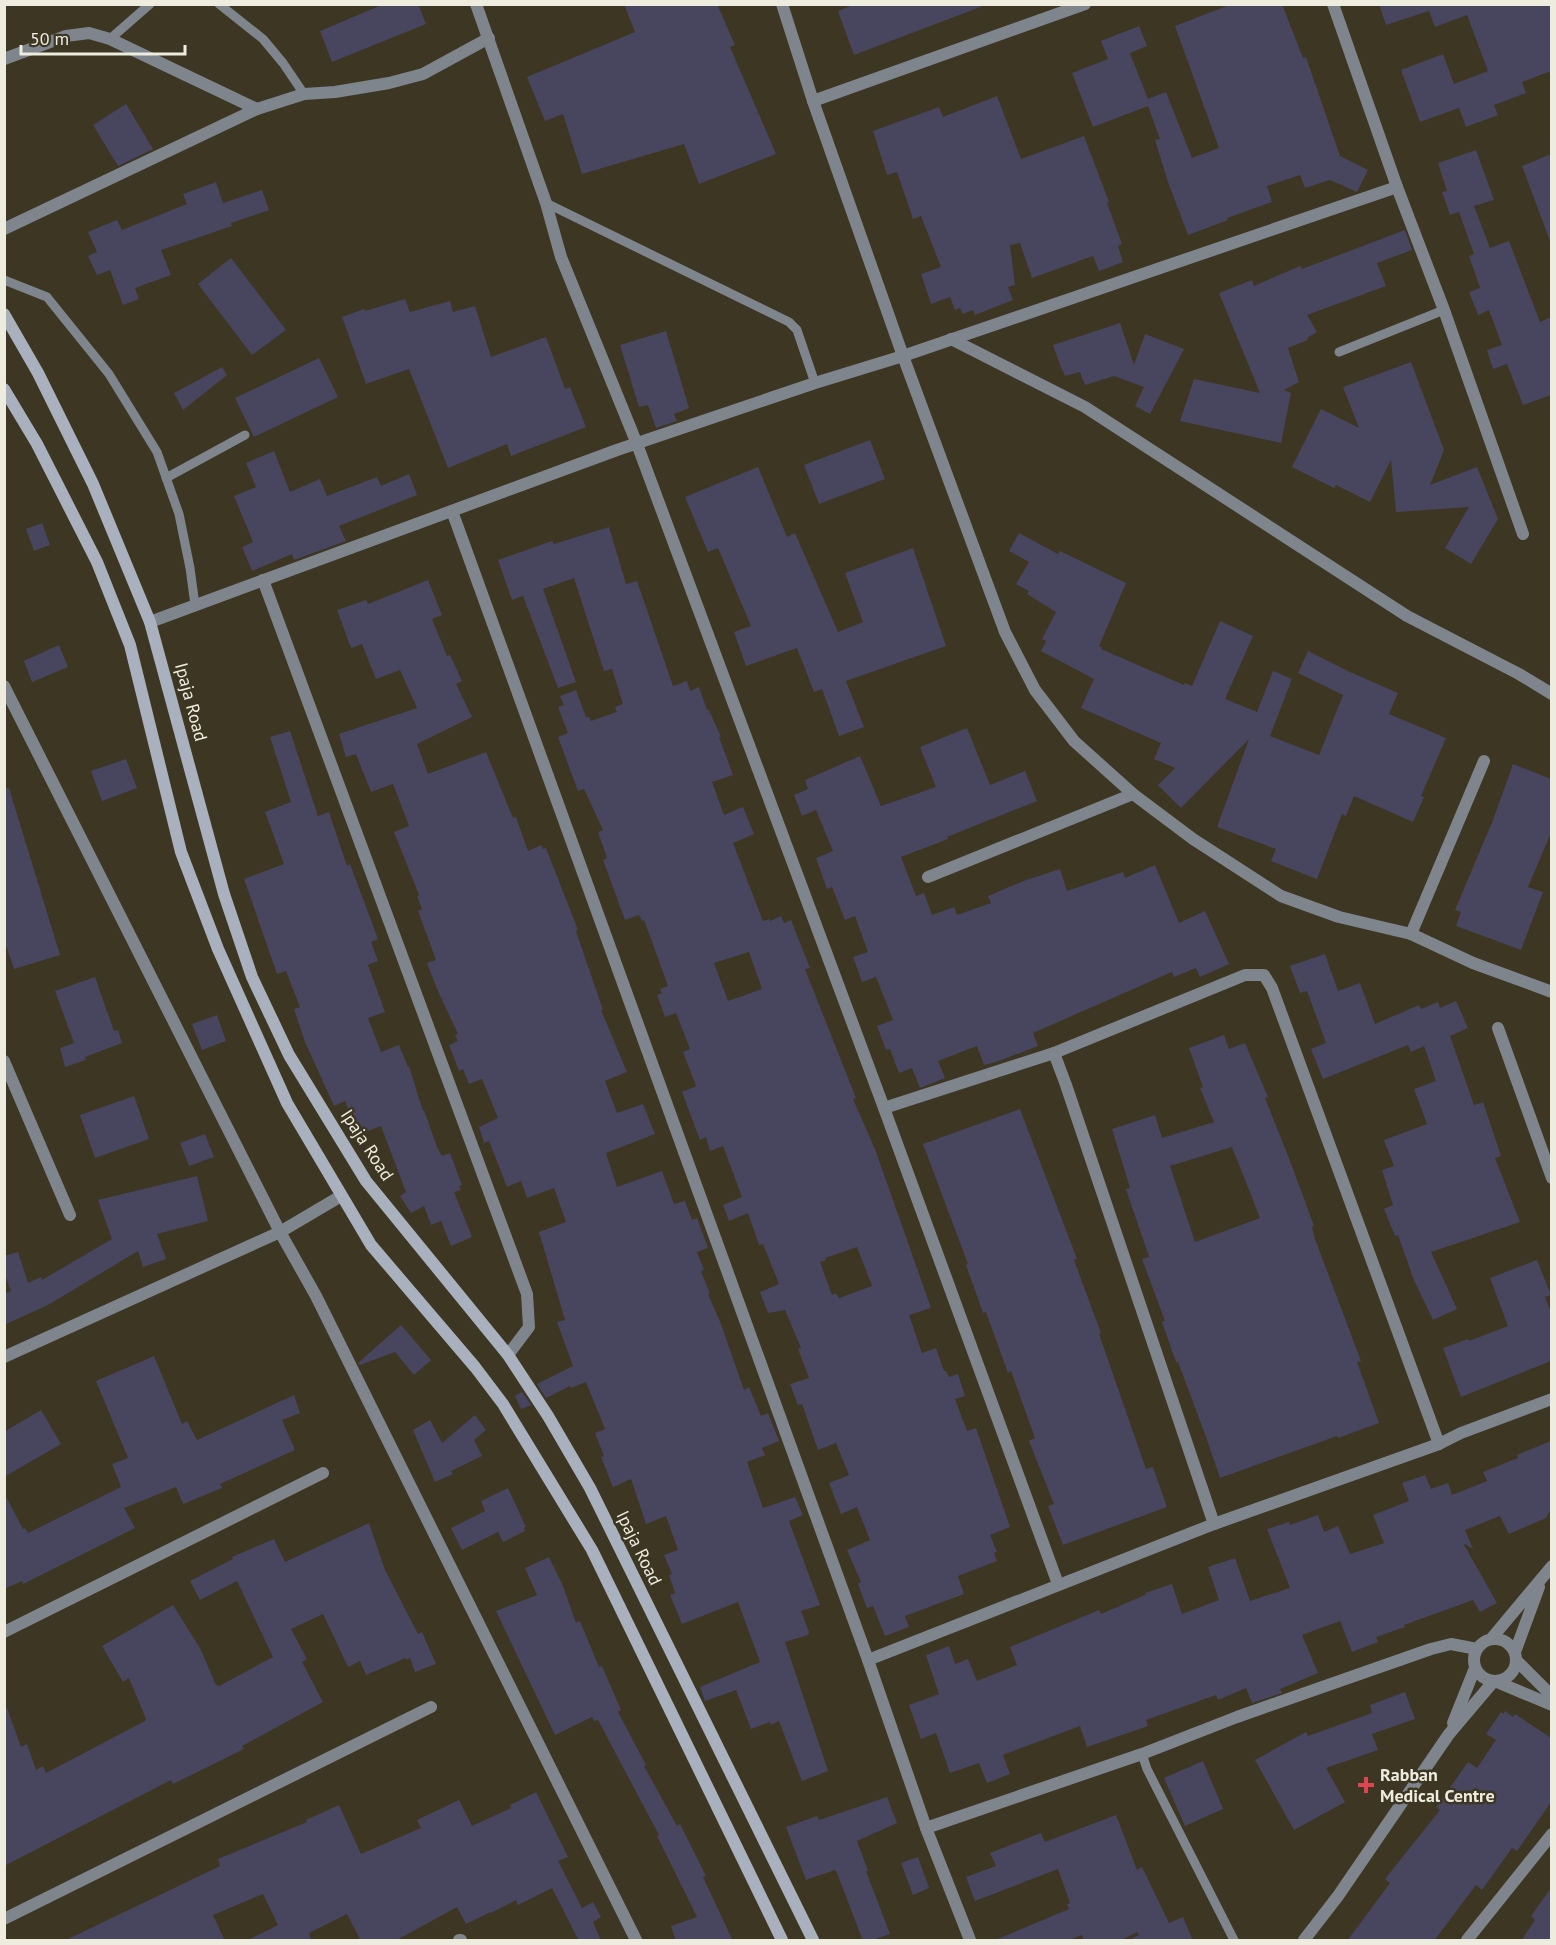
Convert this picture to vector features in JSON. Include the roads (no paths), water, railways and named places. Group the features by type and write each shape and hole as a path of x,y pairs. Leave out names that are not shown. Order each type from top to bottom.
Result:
{"main road":[{"name":"Ipaja Road","path":"4,314 38,374 93,484 150,622 224,894 252,977 289,1055 366,1181 508,1355 548,1416 590,1488 813,1941"},
{"path":"4,389 38,444 97,562 130,645 181,852 214,938 287,1103 371,1245 475,1367 503,1404 592,1550 782,1941"}],"street":[{"path":"476,4 546,203 561,257 637,444 1059,1584"},
{"path":"782,4 813,101 903,356 1005,632 1035,690 1074,741 1133,794 1192,839 1281,896 1339,917 1411,934 1473,963 1551,992"},
{"path":"813,101 1085,4"},
{"path":"1333,4 1523,534"},
{"path":"4,59 66,36 90,33 110,39 257,110"},
{"path":"4,229 257,110 304,94 368,87 423,74 489,38"},
{"path":"150,622 637,444 815,382 903,356 1397,187"},
{"path":"951,339 1085,407 1407,616 1519,674 1551,694"},
{"path":"452,511 868,1660 926,1828 970,1941"},
{"path":"262,580 526,1294 529,1327 508,1355"},
{"path":"4,686 280,1232 316,1296 636,1941"},
{"path":"1411,934 1484,761"},
{"path":"928,877 1133,794"},
{"path":"884,1108 1054,1053 1245,975 1264,975 1272,988 1439,1443"},
{"path":"1498,1028 1551,1178"},
{"path":"1054,1053 1214,1524"},
{"path":"4,1061 70,1215"},
{"path":"4,1357 280,1232 341,1196"},
{"path":"868,1660 1214,1524 1439,1443 1551,1399"},
{"path":"4,1632 323,1473"},
{"path":"1491,1639 1551,1566"},
{"path":"1304,1941 1338,1896 1449,1734 1495,1682 1507,1678 1514,1671 1516,1657 1543,1577"},
{"path":"1551,1696 1516,1657 1509,1644 1501,1639 1491,1639 1483,1642 1477,1649 1474,1658 1475,1668 1479,1675 1551,1705"},
{"path":"926,1828 1142,1754 1237,1717 1431,1649 1451,1644 1477,1649"},
{"path":"1449,1734 1475,1668"},
{"path":"4,1918 431,1707"},
{"path":"1467,1941 1551,1834"}],"lane":[{"path":"110,39 150,4"},
{"path":"219,4 263,39 304,94"},
{"path":"546,203 789,322 797,330 815,382"},
{"path":"4,280 46,297 109,374 157,452 179,514 195,605"},
{"path":"1339,352 1444,310"},
{"path":"166,478 245,435"},
{"path":"1142,1754 1147,1769 1234,1941"}],"place":[{"name":"Rabban Medical Centre","path":"1366,1785"}]}
